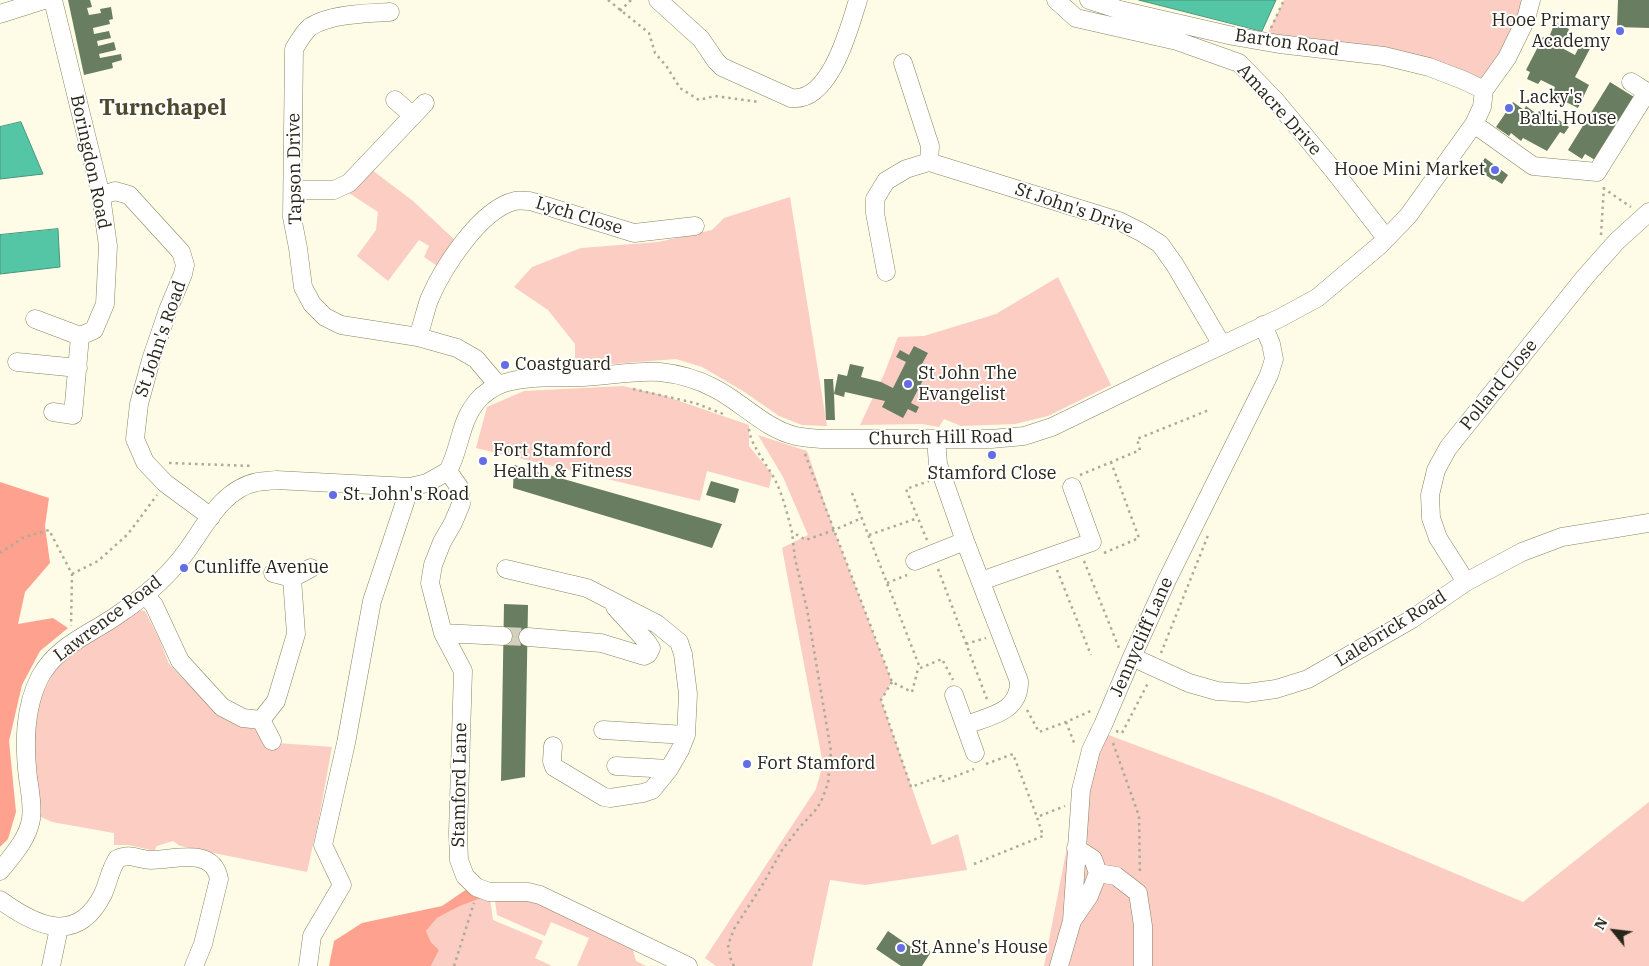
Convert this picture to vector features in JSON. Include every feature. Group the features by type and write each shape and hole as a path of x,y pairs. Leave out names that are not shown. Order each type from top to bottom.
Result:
{"street":[{"path":"0,14 44,0"},
{"name":"Boringdon Road","path":"53,0 100,196 108,246 104,304 94,330 80,336"},
{"path":"658,0 701,39 722,67 791,98 800,100 819,86 839,57 858,0"},
{"name":"Amacre Drive","path":"1056,0 1076,18 1177,41 1239,63 1275,100 1386,238"},
{"name":"Barton Road","path":"1089,0 1120,10 1264,42 1384,56 1429,67 1484,90"},
{"path":"1484,90 1507,58 1526,19 1531,0"},
{"name":"Tapson Drive","path":"390,12 360,7 344,16 311,27 303,34 294,49 292,217 303,287 312,304 325,318 341,325 418,337 458,348 476,360 498,385"},
{"path":"886,272 875,213 875,199 886,180 906,169 929,162 930,146 903,63"},
{"path":"1474,124 1533,166 1597,172 1647,92 1631,82"},
{"name":"Church Hill Road","path":"448,471 454,459 464,419 483,395 498,385 512,380 536,378 659,372 686,376 714,388 772,426 798,436 822,439 991,439 1024,436 1052,427 1317,298 1345,276 1408,216 1474,124 1482,107 1484,90"},
{"path":"394,100 412,115"},
{"path":"293,190 334,190 348,182 425,103"},
{"name":"St John's Drive","path":"929,162 1119,221 1142,232 1160,244 1175,265 1222,345"},
{"name":"St John's Road","path":"100,196 115,191 129,195 181,252 185,265 183,274 168,310 151,360 139,404 136,439 145,462 165,483 212,517"},
{"name":"Lych Close","path":"418,337 430,300 450,261 476,227 498,208 515,201 530,201 634,233 696,226"},
{"name":"Pollard Close","path":"1466,582 1438,538 1431,518 1430,495 1436,470 1448,448 1600,261 1617,241 1646,214"},
{"path":"35,319 80,336 73,415 53,412"},
{"name":"Jennycliff Lane","path":"1059,966 1072,921 1081,790 1091,750 1107,728 1114,700 1129,663 1167,580 1269,376 1274,359 1271,344 1263,325"},
{"path":"17,362 78,368"},
{"path":"936,439 938,464 964,541 1019,681 1018,694 1013,704 1004,711 966,725"},
{"path":"212,517 221,503 232,493 256,482 276,480 410,487 427,483 448,471"},
{"name":"Stamford Lane","path":"448,471 459,487 460,504 433,565 430,583 443,633 463,671 458,833 459,860 465,876 479,888"},
{"path":"308,966 312,936 342,885 323,845 346,743 372,601 410,487"},
{"path":"981,581 1092,542 1072,487"},
{"name":"Lawrence Road","path":"0,871 22,841 31,819 26,729 31,702 40,677 54,658 72,642 117,616 145,594 179,561 212,517"},
{"name":"Lalebrick Road","path":"1129,663 1155,668 1189,683 1217,691 1247,693 1276,690 1308,679 1412,619 1466,582 1522,552 1562,537 1649,523"},
{"path":"915,561 964,541"},
{"path":"273,573 292,578 311,568"},
{"path":"506,569 587,588 657,624 679,642 683,654 688,694 686,735 669,768 652,790 610,798 604,797 561,773 554,767 552,761 553,746"},
{"path":"261,720 276,700 296,634 292,578"},
{"path":"145,594 154,605 180,660 222,707 243,718 261,720"},
{"path":"528,637 601,643 644,656 648,654 651,648 647,642 607,598"},
{"path":"443,633 503,636"},
{"path":"954,695 975,753"},
{"path":"261,720 272,741"},
{"path":"603,730 686,735"},
{"path":"616,766 669,768"},
{"path":"1072,921 1089,896 1098,873 1093,859 1076,848"},
{"path":"0,900 18,913 60,928 84,920 94,909 106,888 112,867 117,859 121,857 126,855 149,860 190,857 208,861 217,868 218,879 203,944 194,966"},
{"path":"1098,873 1116,876 1138,893 1143,926 1143,966"},
{"path":"479,888 489,892 528,892 540,895 688,966"},
{"path":"51,966 60,928"}],"path":[{"path":"608,0 649,33 656,53 680,88 699,100 715,96 762,103"},
{"path":"620,11 631,0"},
{"path":"1264,42 1284,0"},
{"path":"1600,261 1604,183"},
{"path":"1604,188 1646,214"},
{"path":"612,375 623,386 695,404 730,417"},
{"path":"1072,487 1068,480 1140,450 1137,439 1210,410"},
{"path":"734,966 728,945 734,929 782,850 821,802 828,783 831,751 807,609 795,559 792,532 779,487 749,434 749,425 753,428 772,426"},
{"path":"798,436 892,682 912,692 918,669 942,659 956,685 954,695"},
{"path":"145,462 262,466 265,481"},
{"path":"1102,553 1139,538 1111,462"},
{"path":"942,476 906,489 933,554 993,715"},
{"path":"72,574 98,561 128,534 165,483"},
{"path":"852,493 920,668"},
{"path":"792,532 806,540 862,518"},
{"path":"869,535 918,518"},
{"path":"1107,728 1122,733 1155,668 1211,526"},
{"path":"0,553 24,537 49,530 72,574 72,642"},
{"path":"1052,557 1091,655"},
{"path":"1084,561 1129,663"},
{"path":"966,644 1001,633"},
{"path":"892,682 881,700 911,787 941,776 943,781 1013,754 1043,836 974,864"},
{"path":"1018,694 1039,732 1114,700"},
{"path":"1066,722 1078,752"},
{"path":"1107,728 1139,816 1141,869 1138,893"},
{"path":"1037,817 1072,802"},
{"path":"454,966 479,888"}],"shaded area":[{"path":"1284,0 1531,0 1484,90 1463,80 1264,41"},
{"path":"372,170 413,201 457,242 439,267 424,257 429,246 419,240 388,281 357,256 376,230 378,212 346,191"},
{"path":"790,197 827,426 802,425 779,416 743,391 702,367 676,359 575,367 575,344 548,310 514,287 532,267 581,248 658,242 712,230 724,218"},
{"path":"1058,277 1111,385 1048,416 1015,424 961,426 944,419 939,427 922,424 860,425 885,372 898,337 924,336 996,314"},
{"path":"623,386 662,395 749,425 749,446 772,474 769,488 707,471 700,501 476,448 487,407 524,391"},
{"path":"758,435 807,451 834,530 892,682 881,700 932,845 958,834 967,870 865,885 830,880 812,966 716,966 705,958 816,789 823,764 782,548 808,535 783,477"},
{"path":"0,482 49,498 45,526 50,563 25,592 18,624 53,618 68,628 40,651 22,685 9,741 16,812 8,839 0,847"},
{"path":"137,610 145,611 169,664 185,681 252,725 264,742 332,747 307,872 180,846 173,841 157,846 154,851 129,845 114,845 114,833 52,822 39,816 35,768 35,732 36,712 42,694 61,659"},
{"path":"1090,728 1271,796 1523,902 1649,802 1649,966 1044,966"},
{"path":"467,889 484,897 460,906 437,918 426,931 431,942 439,950 431,966 329,966 334,941 362,923 442,906"},
{"path":"484,897 490,899 493,920 543,941 535,958 552,966 431,966 439,950 431,942 426,931 437,918 460,906"},
{"path":"535,897 632,946 636,961 646,966 577,966 589,938 551,922 545,936 497,915 495,901"}],"water":[{"path":"1139,0 1276,0 1262,31"},
{"path":"21,122 43,174 0,179 0,127"},
{"path":"58,229 60,267 0,274 0,235"}],"building":[{"path":"68,0 90,0 92,7 87,8 89,15 101,13 100,9 111,7 113,19 109,20 110,24 93,28 94,34 109,31 111,38 97,41 98,46 114,42 116,50 99,54 100,58 121,54 122,60 112,63 113,68 84,75"},
{"path":"1618,0 1649,0 1649,28 1617,27"},
{"path":"1555,22 1569,29 1562,48 1575,55 1584,37 1594,41 1575,77 1589,85 1578,108 1552,95 1555,87 1541,80 1538,84 1527,79 1530,72 1526,70 1543,37 1548,40"},
{"path":"1610,82 1634,97 1595,160 1585,154 1582,159 1568,150"},
{"path":"1513,102 1524,110 1526,106 1537,114 1539,111 1551,119 1553,116 1569,127 1564,134 1560,132 1547,151 1523,138 1521,141 1511,133 1509,136 1496,127"},
{"name":"Hooe Mini Market","path":"1485,158 1508,175 1502,184 1477,169"},
{"path":"914,346 928,353 917,373 920,375 919,378 923,380 911,403 919,407 916,413 908,409 903,418 882,407 885,401 845,392 844,397 834,394 838,374 847,376 850,364 864,367 861,377 881,382 893,388 906,362 896,357 900,350 909,355"},
{"path":"824,379 833,379 835,420 826,420"},
{"path":"514,465 722,524 712,548 513,488"},
{"path":"711,481 739,489 735,503 706,495"},
{"path":"504,604 528,605 525,777 501,781"},
{"name":"St Anne's House","path":"888,931 911,947 915,941 931,952 922,966 901,966 876,949"}],"tunnel":[{"path":"503,636 528,637"}],"place":[{"name":"Hooe Primary Academy","path":"1620,31"},
{"name":"Lacky's Balti House","path":"1509,108"},
{"name":"Hooe Mini Market","path":"1495,170"},
{"name":"Coastguard","path":"505,365"},
{"name":"St John The Evangelist","path":"908,384"},
{"name":"Stamford Close","path":"992,455"},
{"name":"Fort Stamford Health & Fitness","path":"483,461"},
{"name":"St. John's Road","path":"333,495"},
{"name":"Cunliffe Avenue","path":"184,568"},
{"name":"Fort Stamford","path":"747,764"},
{"name":"St Anne's House","path":"901,948"}],"district":[{"name":"Turnchapel","path":"163,109"}]}
